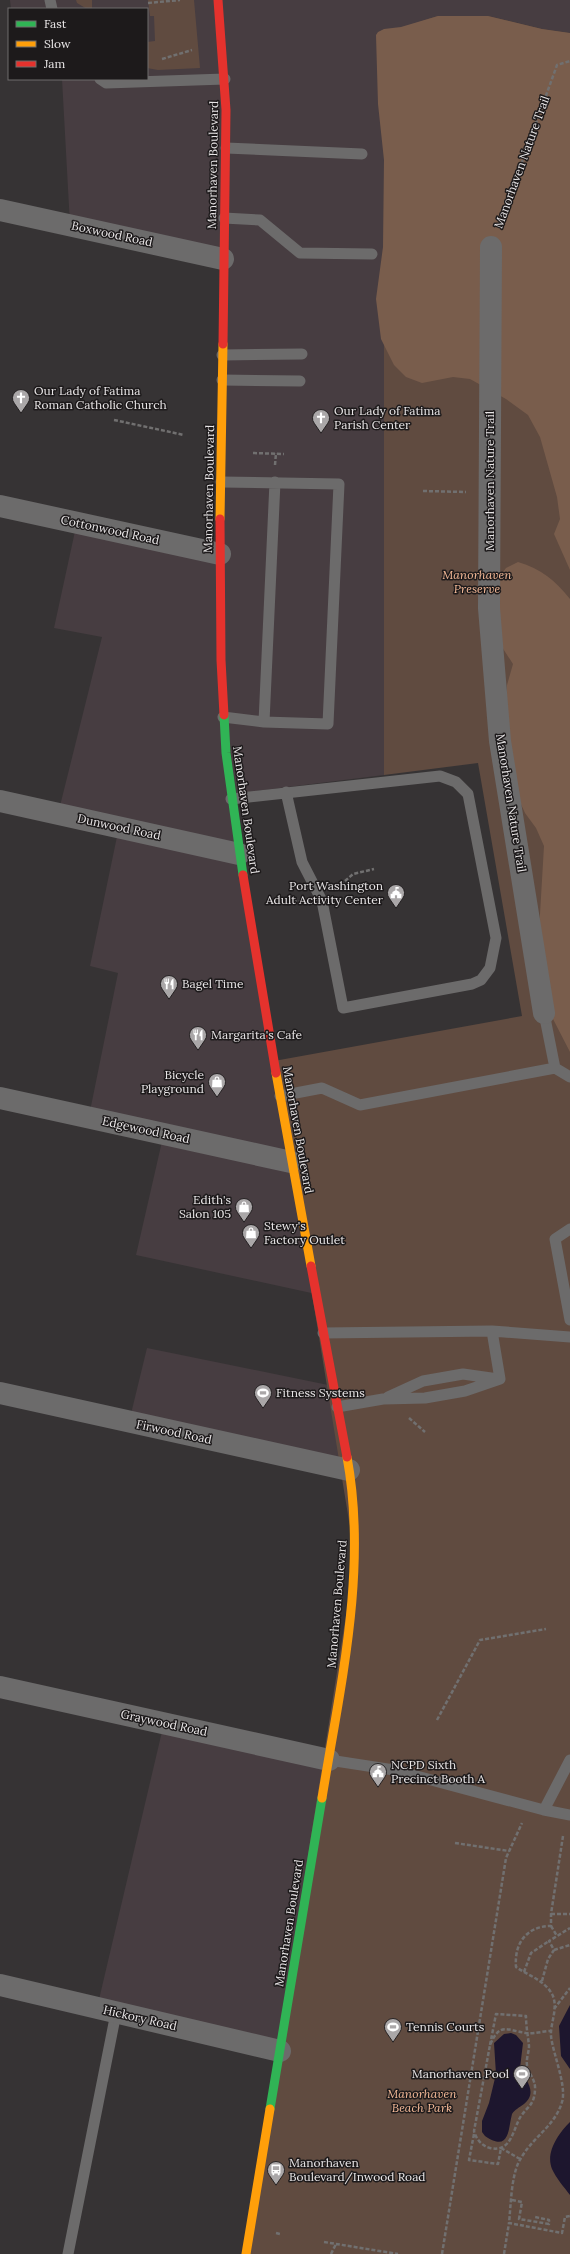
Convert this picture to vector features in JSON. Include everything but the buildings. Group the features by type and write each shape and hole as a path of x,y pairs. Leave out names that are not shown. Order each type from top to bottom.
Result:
{"street":[{"name":"Manorhaven Boulevard","path":"218,0 225,79 226,148 223,259 220,554 223,717 231,799 239,854 291,1162 349,1470 355,1512 355,1558 346,1651 246,2254"},
{"name":"Boxwood Road","path":"0,210 223,259"},
{"name":"Manorhaven Nature Trail","path":"491,247 489,608 500,741 544,1014"},
{"name":"Cottonwood Road","path":"0,506 220,554"},
{"name":"Dunwood Road","path":"0,801 239,854"},
{"name":"Edgewood Road","path":"0,1098 291,1162"},
{"name":"Firwood Road","path":"0,1393 349,1470"},
{"name":"Graywood Road","path":"0,1687 329,1760"},
{"name":"Hickory Road","path":"0,1985 280,2052"}],"lane":[{"path":"102,80 106,83 225,79"},
{"path":"226,148 362,154"},
{"path":"224,218 260,220 300,253 372,254"},
{"path":"222,355 302,354"},
{"path":"222,380 300,381"},
{"path":"221,482 339,484 328,724 264,722 223,717"},
{"path":"264,722 275,482"},
{"path":"231,799 286,792 440,776 456,782 468,794 496,938 490,968 481,980 462,987 343,1008 322,902 302,862 286,792"},
{"path":"544,1014 555,1068"},
{"path":"280,1096 322,1088 360,1106 555,1068 570,1077"},
{"path":"570,1229 555,1239 570,1320"},
{"path":"492,1331 500,1379"},
{"path":"323,1333 492,1331 570,1337"},
{"path":"384,1399 423,1381 463,1374 500,1379"},
{"path":"337,1407 384,1399 425,1398 465,1391 500,1379"},
{"path":"329,1760 394,1770 529,1807 570,1814"},
{"path":"544,1810 570,1760"},
{"path":"68,2254 116,2013"}],"path":[{"path":"148,3 180,0"},
{"path":"162,59 192,50"},
{"name":"Manorhaven Nature Trail","path":"491,247 557,65 570,61"},
{"path":"114,420 184,435"},
{"path":"253,453 284,454"},
{"path":"423,491 490,493"},
{"path":"275,904 294,901"},
{"path":"404,1414 425,1432"},
{"path":"437,1720 480,1640 546,1629"},
{"path":"442,2254 506,1858 529,1807"},
{"path":"557,1936 551,1926 551,1914 563,1836"},
{"path":"455,1843 509,1851"},
{"path":"551,1914 570,1914"},
{"path":"504,2254 516,2168 520,2159 553,2122 563,2101 563,2089 553,2051 553,1996 542,1981 516,1967 516,1960 520,1945 527,1933 539,1926 551,1926"},
{"path":"524,1972 531,1953 570,1928"},
{"path":"549,1941 554,1950"},
{"path":"542,1981 543,1971 554,1950 570,1945"},
{"path":"553,2009 570,1988"},
{"path":"474,2131 479,2141 486,2146 496,2149 501,2148 511,2141 521,2116 532,2106 535,2097 535,2082 526,2062 529,2045 526,2016 496,2014 474,2131 469,2160 498,2164 501,2148"},
{"path":"490,2045 496,2032 503,2029 511,2029 527,2033 552,2031"},
{"path":"501,2148 520,2159"},
{"path":"512,2200 522,2202 519,2219 548,2224 549,2220 535,2217"},
{"path":"509,2223 562,2233 565,2217 570,2216"},
{"path":"276,2233 280,2234"},
{"path":"324,2242 398,2254"},
{"path":"331,2254 336,2244"}],"shaded area":[{"path":"10,0 570,0 570,33 542,29 488,16 384,33 384,775 231,794 316,1294 136,1255 163,1137 88,1121 118,973 90,966 119,827 58,814 102,637 54,628 77,522 220,554 223,259 70,225 62,80 148,80 148,8 11,8"},
{"path":"438,16 488,16 542,29 570,33 570,570 554,534 560,519 557,497 540,437 528,415 506,399 470,379 453,377 422,383 406,377 394,365 381,339 376,299 383,247 384,160 378,104 376,35 384,29 401,27"},
{"path":"518,562 534,568 547,576 559,586 570,599 570,1052 553,1019 541,957 539,931 544,846 536,828 525,813 508,776 505,723 507,685 513,664 500,644 495,583 506,568"},
{"path":"147,1348 333,1386 349,1470 129,1422"},
{"path":"164,1723 329,1760 279,2051 97,2008"},
{"path":"570,2005 570,2069 561,2056 559,2026"},
{"path":"511,2033 516,2035 523,2043 520,2068 530,2086 530,2095 528,2100 512,2114 506,2137 499,2142 493,2141 485,2136 482,2132 482,2121 489,2103 496,2074 494,2043 504,2034"},
{"path":"570,2122 570,2195 552,2169 550,2156 554,2143"}],"green space":[{"path":"76,0 92,0 92,8 85,8 77,3"},
{"path":"148,0 194,0 200,68 158,70 148,68 148,42 155,41 154,16 150,16"},
{"name":"Manorhaven Beach Park","path":"438,16 488,16 542,29 570,33 570,2254 245,2254 355,1558 274,1061 522,1016 478,763 384,775 384,33"}],"traffic: fast":[{"path":"224,715 226,753 243,875"},
{"path":"270,2109 322,1798"}],"traffic: slow":[{"path":"220,519 223,344"},
{"path":"276,1073 311,1266"},
{"path":"322,1798 343,1671 353,1585 353,1500 347,1457"},
{"path":"246,2254 270,2109"}],"traffic: jam":[{"path":"218,0 226,110 223,344"},
{"path":"220,519 221,660 224,715"},
{"path":"243,875 276,1073"},
{"path":"311,1266 347,1457"}],"place":[{"name":"Our Lady of Fatima Roman Catholic Church","path":"21,413"},
{"name":"Our Lady of Fatima Parish Center","path":"321,433"},
{"name":"Port Washington Adult Activity Center","path":"396,908"},
{"name":"Bagel Time","path":"169,999"},
{"name":"Margarita's Cafe","path":"198,1050"},
{"name":"Bicycle Playground","path":"217,1097"},
{"name":"Edith's Salon 105","path":"244,1222"},
{"name":"Stewy's Factory Outlet","path":"251,1248"},
{"name":"Fitness Systems","path":"263,1408"},
{"name":"NCPD Sixth Precinct Booth A","path":"378,1787"},
{"name":"Tennis Courts","path":"393,2042"},
{"name":"Manorhaven Pool","path":"522,2089"},
{"name":"Manorhaven Boulevard/Inwood Road","path":"276,2185"}],"park label":[{"name":"Manorhaven Preserve","path":"477,582"}]}
